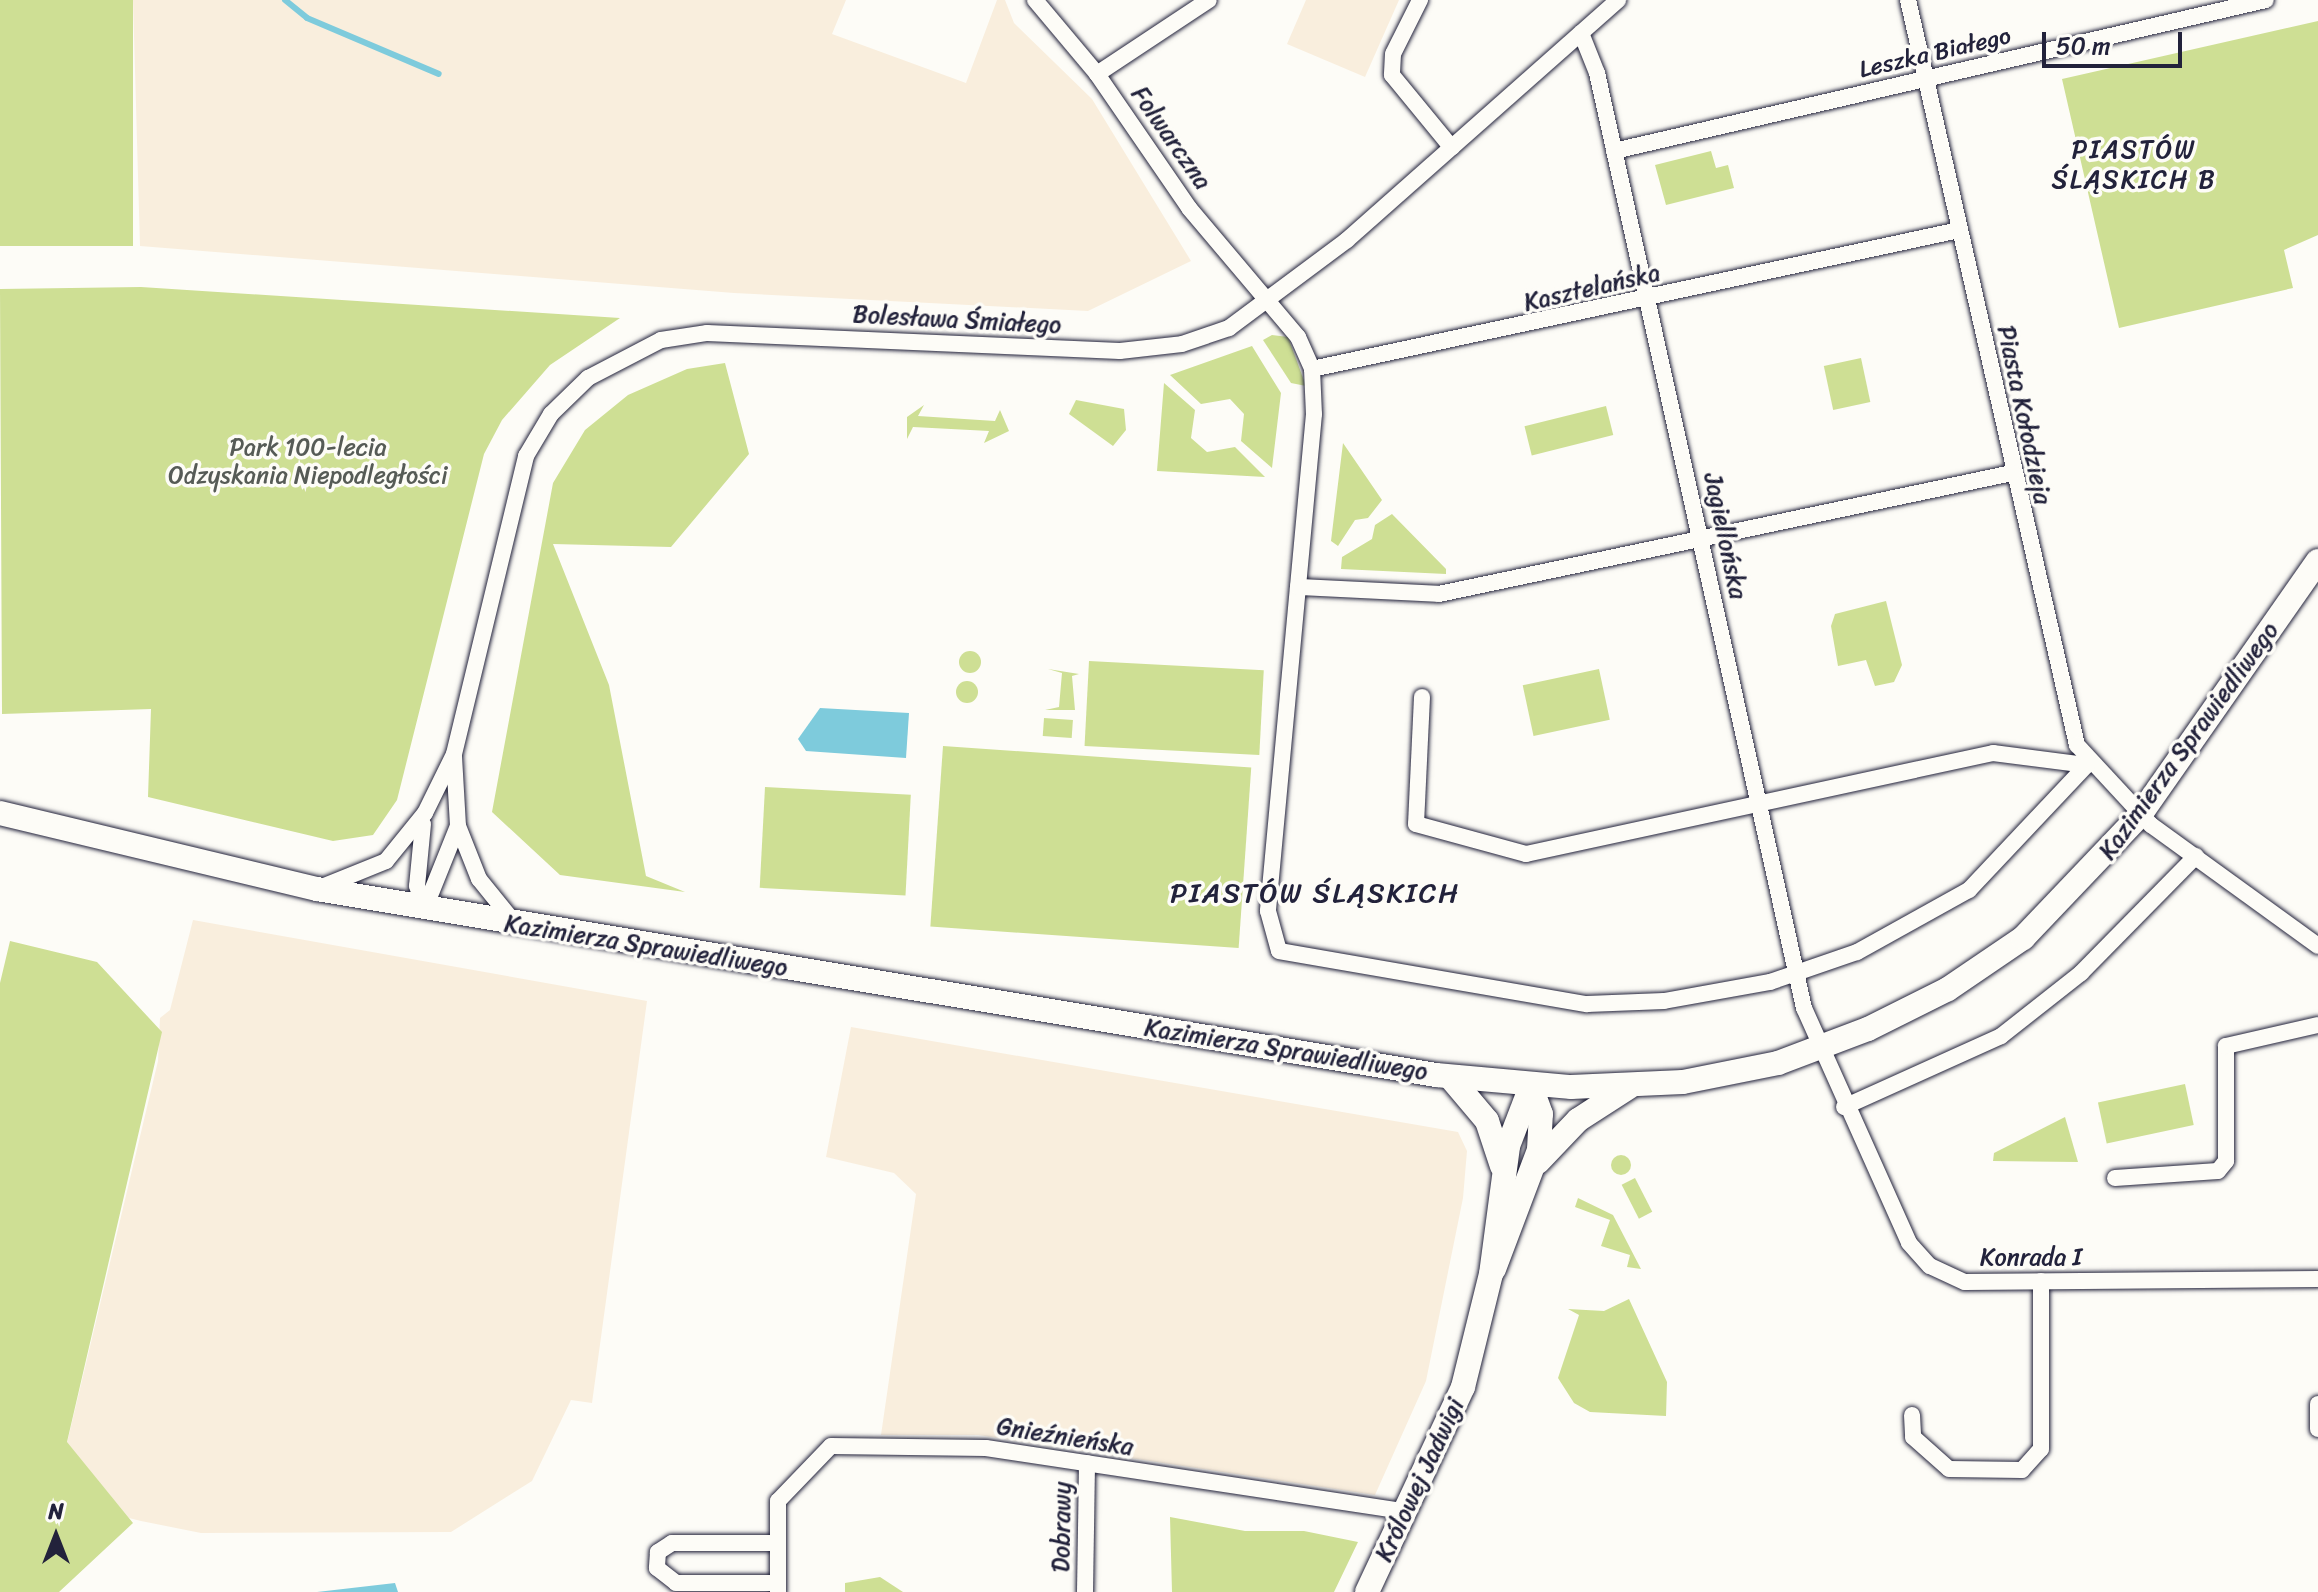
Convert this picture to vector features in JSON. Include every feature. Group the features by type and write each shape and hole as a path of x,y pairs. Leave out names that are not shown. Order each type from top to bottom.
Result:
{"street":[{"name":"Folwarczna","path":"1035,0 1097,74 1189,208 1269,302"},
{"path":"1097,74 1209,0"},
{"path":"1420,0 1405,30 1392,75 1452,148"},
{"name":"Bolesława Śmiałego","path":"317,889 386,861 425,813 454,754 526,456 551,414 624,355 661,340 757,332 1047,351 1153,350 1229,328 1269,302 1452,148 1618,0"},
{"name":"Piasta Kołodzieja","path":"1908,0 2069,726 2087,765 2140,815"},
{"name":"Leszka Białego","path":"1614,151 2266,0"},
{"name":"Jagiellońska","path":"1581,33 1614,151 1797,974 1817,1051"},
{"name":"Kasztelańska","path":"1312,369 1647,300 1959,230"},
{"path":"1269,302 1312,369 1298,587 1268,911 1279,951 1587,1004 1709,995 1797,974 1912,926 1969,890 2087,765"},
{"path":"1298,587 1439,594 2012,473"},
{"name":"Kazimierza Sprawiedliwego","path":"0,813 53,822 317,889 518,925 1450,1077 1531,1086 1631,1086 1715,1078 1817,1051 1922,1004 2023,938 2140,815 2318,561"},
{"path":"1422,697 1414,813 1424,832 1526,854 1758,801 1993,753 2087,765"},
{"name":"Bolesława Śmiałego","path":"454,754 458,826 479,879 518,925"},
{"name":"Kazimierza Sprawiedliwego","path":"0,800 53,822"},
{"name":"Bolesława Śmiałego","path":"425,813 417,886 425,908"},
{"path":"2140,815 2318,946"},
{"name":"Bolesława Śmiałego","path":"425,908 458,826"},
{"path":"1844,1107 2001,1036 2081,973 2196,856"},
{"path":"2115,1178 2218,1171 2226,1161 2226,1046 2318,1025"},
{"name":"Konrada I","path":"1817,1051 1909,1243 1930,1266 1965,1282 2318,1279"},
{"path":"1450,1077 1487,1121 1503,1173"},
{"name":"Królowej Jadwigi","path":"1491,1274 1535,1166 1543,1126 1531,1086"},
{"name":"Królowej Jadwigi","path":"1367,1592 1408,1512 1463,1387 1491,1274 1503,1173 1531,1086"},
{"path":"1535,1166 1570,1126 1631,1086"},
{"path":"1912,1415 1913,1437 1949,1469 2022,1470 2041,1449 2041,1281"},
{"path":"2318,1404 2318,1429"},
{"name":"Gnieźnieńska","path":"777,1543 672,1543 658,1552 657,1568 676,1583 778,1587 778,1501 831,1446 986,1448 1408,1512"},
{"name":"Dobrawy","path":"1085,1592 1087,1463"}],"shaded area":[{"path":"133,0 846,0 832,34 966,83 997,0 1005,0 1014,23 1092,99 1191,261 1088,311 734,293 140,246"},
{"path":"1306,0 1399,0 1365,77 1287,44"},
{"path":"193,920 647,1001 592,1403 571,1400 532,1481 451,1532 201,1533 141,1521 129,1518 67,1443 158,1061 160,1018 170,1010"},
{"path":"851,1027 1458,1132 1467,1151 1463,1198 1426,1381 1375,1495 978,1435 881,1435 916,1194 894,1173 826,1157"}],"green space":[{"path":"0,0 133,0 133,246 0,246"},
{"path":"2318,21 2318,235 2284,250 2293,288 2119,328 2062,79"},
{"path":"1711,151 1716,168 1728,165 1734,188 1666,205 1655,165"},
{"name":"Park 100-lecia Odzyskania Niepodległości","path":"141,287 620,318 550,365 502,420 484,454 397,800 373,835 333,841 148,797 151,709 2,714 0,289"},
{"path":"1272,335 1288,337 1306,386 1291,383 1263,340"},
{"path":"1252,346 1281,393 1272,468 1241,441 1244,414 1230,399 1201,404 1170,375"},
{"path":"1861,358 1870,402 1833,410 1824,366"},
{"path":"725,363 749,454 671,547 553,544 609,685 646,876 685,892 560,875 492,812 553,483 585,430 628,395 687,369"},
{"path":"1164,383 1195,410 1191,438 1207,452 1235,447 1265,477 1157,471"},
{"path":"1076,400 1124,409 1126,430 1113,446 1069,414"},
{"path":"924,405 918,416 995,421 1000,410 1009,431 984,443 989,431 913,427 907,439 907,417"},
{"path":"1606,406 1613,435 1532,455 1524,426"},
{"path":"1343,443 1382,500 1368,518 1355,520 1338,546 1331,541"},
{"path":"1392,514 1446,569 1446,574 1341,569 1342,557 1372,539 1375,525"},
{"path":"1886,601 1902,665 1894,682 1875,686 1866,660 1838,666 1831,626 1835,614"},
{"path":"970,651 981,662 970,673 959,662"},
{"path":"1089,661 1264,670 1259,755 1085,746"},
{"path":"1048,669 1079,674 1072,676 1075,710 1045,710 1059,707 1062,673"},
{"path":"1599,669 1610,720 1534,736 1523,685"},
{"path":"967,681 975,684 978,692 975,700 967,703 959,700 956,692 959,684"},
{"path":"1044,718 1073,720 1072,738 1043,736"},
{"path":"943,746 1251,768 1239,948 930,927"},
{"path":"765,787 911,795 906,896 760,888"},
{"path":"10,941 97,962 162,1032 67,1442 133,1523 59,1592 0,1592 0,983"},
{"path":"2185,1084 2194,1125 2107,1144 2098,1103"},
{"path":"2065,1117 2078,1162 1993,1161 1994,1153"},
{"path":"1617,1155 1625,1155 1631,1165 1625,1175 1617,1175 1611,1169 1611,1161"},
{"path":"1635,1178 1652,1212 1639,1219 1622,1185"},
{"path":"1578,1198 1613,1215 1641,1269 1627,1267 1630,1255 1601,1246 1610,1220 1575,1207"},
{"path":"1629,1299 1667,1382 1666,1416 1590,1412 1574,1403 1558,1378 1579,1315 1568,1309 1604,1311"},
{"path":"1170,1517 1245,1531 1304,1531 1358,1542 1334,1592 1172,1592"},
{"path":"880,1577 903,1592 845,1592 845,1583"}],"water":[{"path":"820,708 909,713 906,758 806,751 798,739"},
{"path":"395,1583 398,1592 317,1592"}],"waterway":[{"path":"285,0 307,18 439,74"}],"district":[{"name":"PIASTÓW ŚLĄSKICH B","path":"2134,165"},
{"name":"PIASTÓW ŚLĄSKICH","path":"1315,893"}]}
